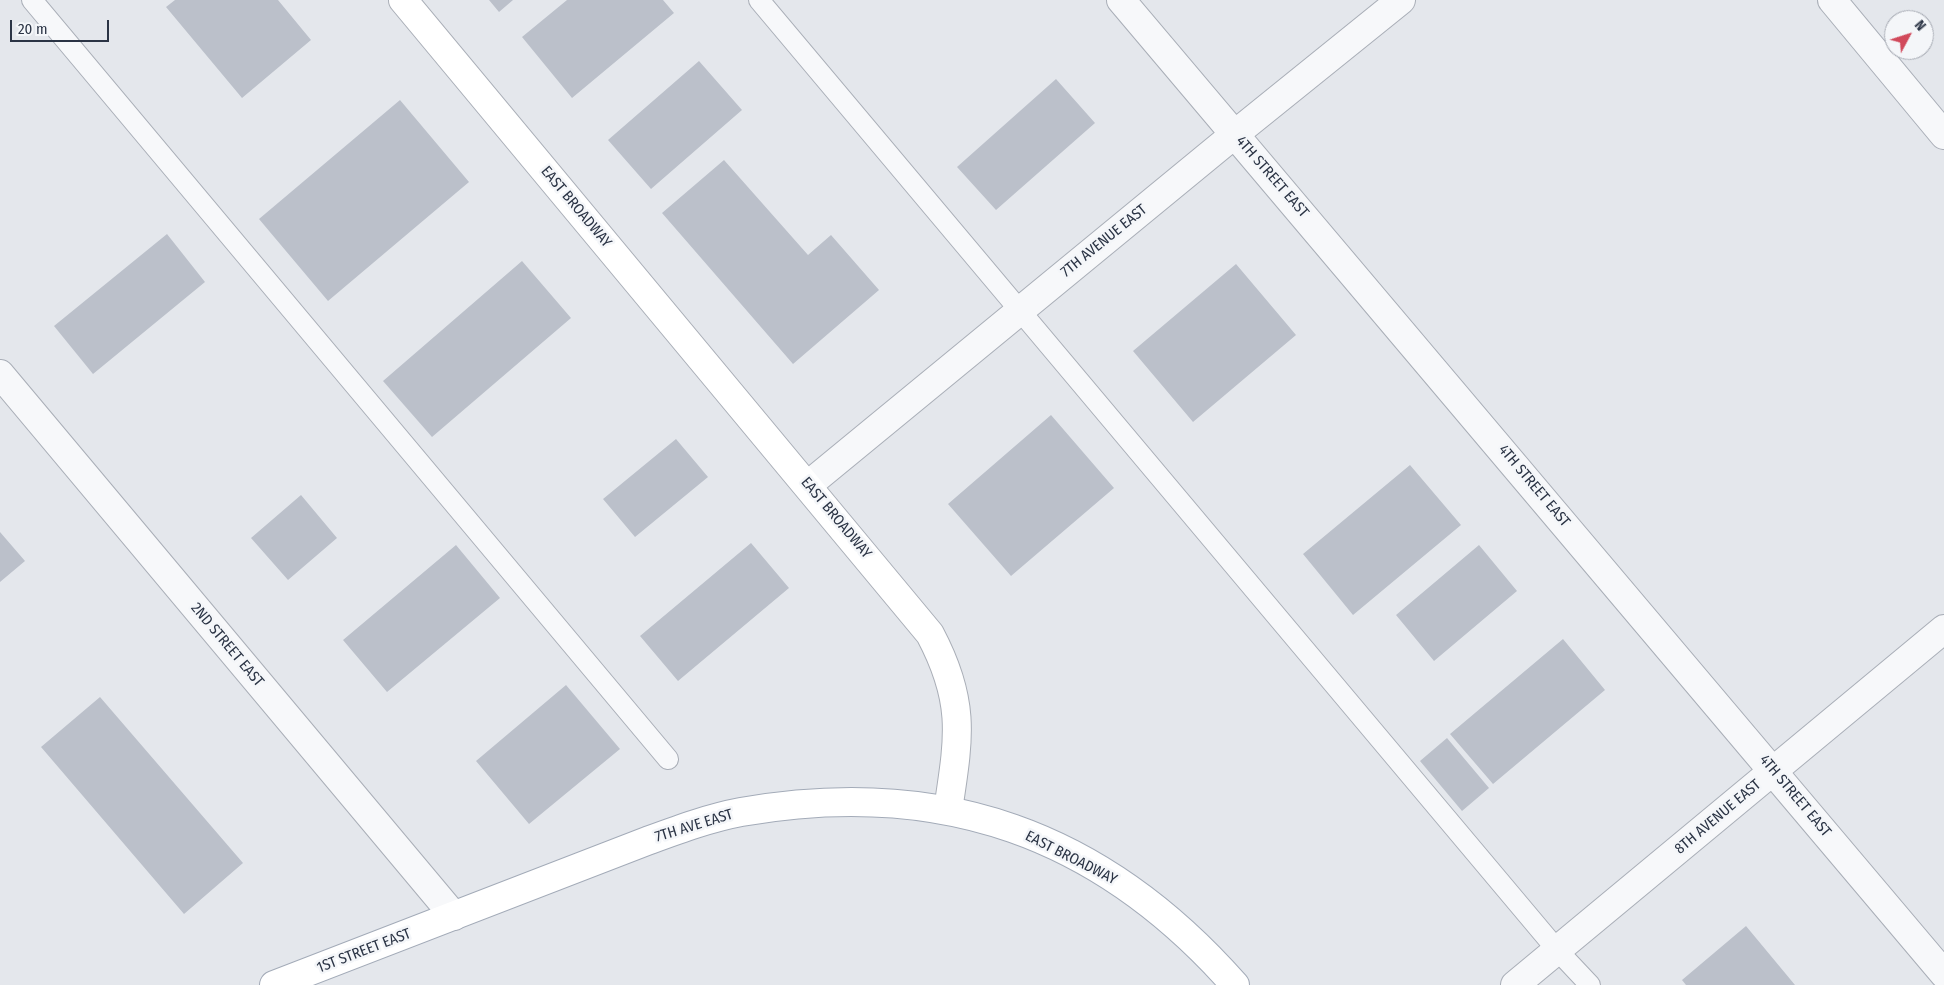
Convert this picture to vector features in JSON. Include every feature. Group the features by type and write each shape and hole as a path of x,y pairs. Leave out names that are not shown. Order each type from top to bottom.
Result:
{"main road":[{"name":"EAST BROADWAY","path":"403,0 930,634 945,661 954,687 958,717 958,748 948,810 1000,824 1053,845 1108,873 1156,907 1198,945 1235,985"},
{"name":"7TH AVE EAST","path":"454,916 647,841 739,813 781,806 840,802 908,804 948,810"},
{"name":"1ST STREET EAST","path":"274,985 454,916"}],"street":[{"name":"4TH STREET EAST","path":"1121,0 1944,974"},
{"name":"7TH AVENUE EAST","path":"808,485 1019,310 1401,0"},
{"path":"1832,0 1944,135"},
{"name":"2ND STREET EAST","path":"0,374 454,916"},
{"name":"8TH AVENUE EAST","path":"1515,985 1944,629"}],"lane":[{"path":"32,0 668,759"},
{"path":"759,0 1558,951 1590,985"}],"building":[{"path":"175,0 278,0 311,40 242,98 166,7"},
{"path":"489,0 513,0 499,12"},
{"path":"567,0 663,0 674,13 572,98 522,37"},
{"path":"699,61 742,110 651,189 608,140"},
{"path":"1056,79 1095,123 996,210 957,167"},
{"path":"400,100 469,182 328,301 259,219"},
{"path":"724,160 808,255 831,235 879,290 793,364 662,213"},
{"path":"167,234 205,282 93,374 54,326"},
{"path":"522,261 571,318 432,437 383,381"},
{"path":"1236,264 1296,335 1193,422 1133,351"},
{"path":"1051,415 1114,488 1011,576 948,504"},
{"path":"676,439 708,477 635,537 603,499"},
{"path":"1410,465 1461,525 1353,615 1303,554"},
{"path":"301,495 337,538 288,580 251,538"},
{"path":"0,532 25,561 0,582"},
{"path":"751,543 789,588 678,681 640,636"},
{"path":"456,545 500,598 387,692 343,640"},
{"path":"1479,545 1517,591 1434,661 1396,615"},
{"path":"1563,639 1605,690 1493,784 1450,734"},
{"path":"566,685 620,749 529,824 476,761"},
{"path":"100,697 243,863 184,914 41,747"},
{"path":"1447,738 1489,788 1462,811 1420,761"},
{"path":"1746,926 1795,985 1686,985 1682,980"}]}
